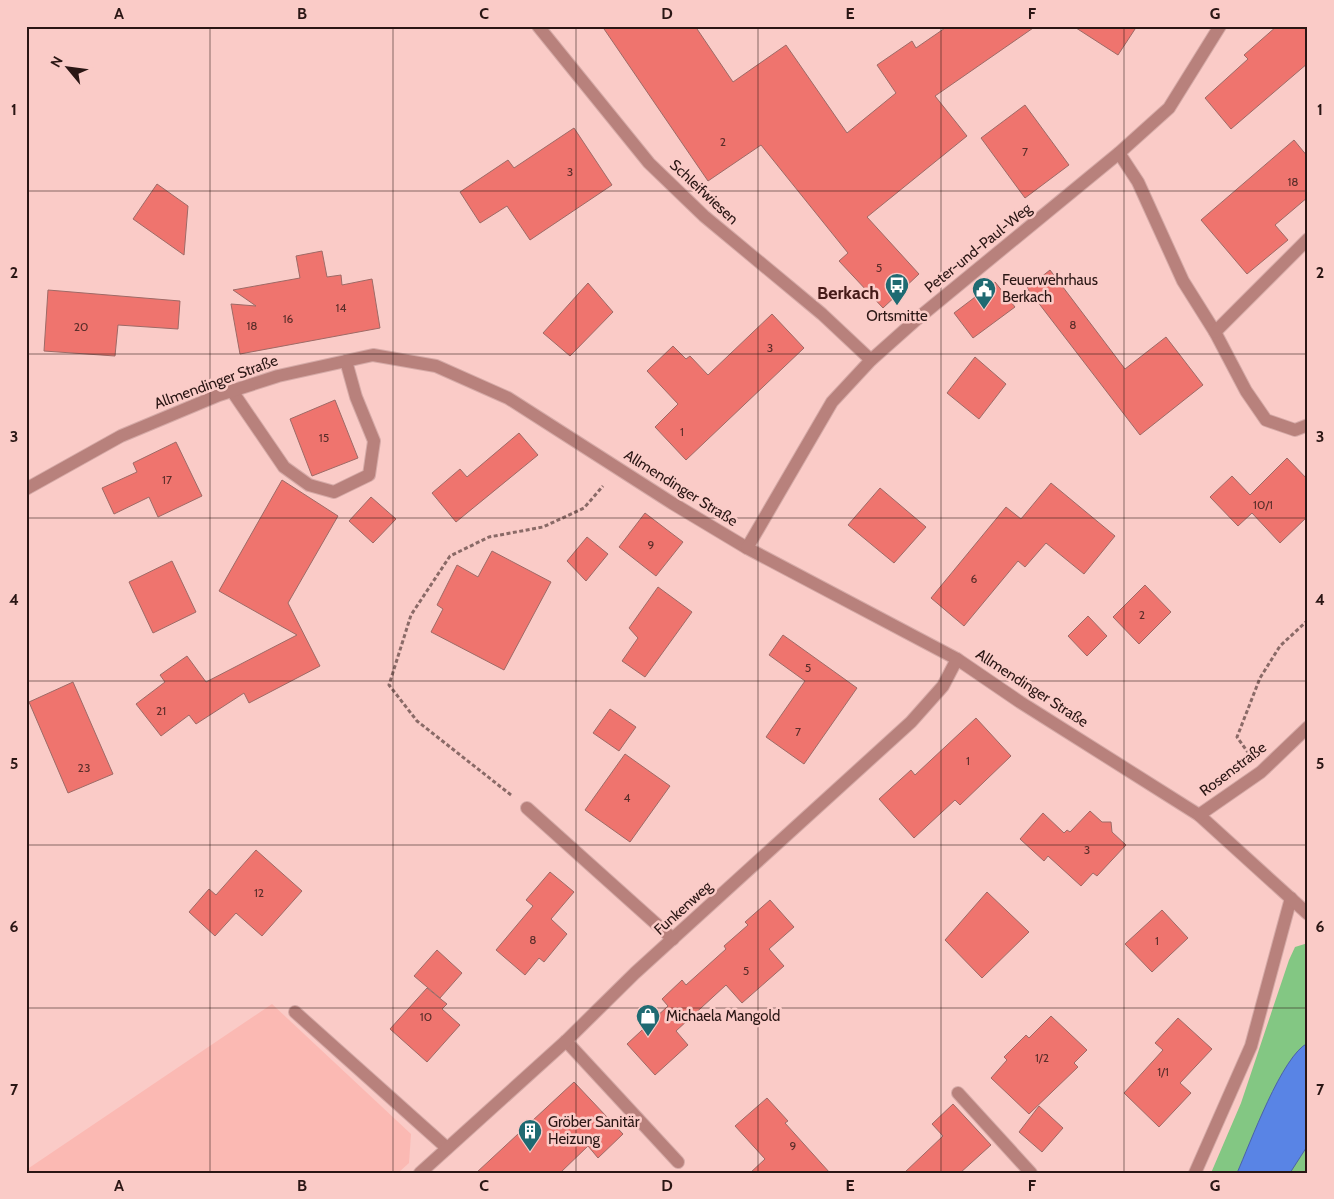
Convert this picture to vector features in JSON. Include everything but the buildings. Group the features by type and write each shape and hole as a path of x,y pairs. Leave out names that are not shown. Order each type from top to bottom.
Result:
{"street":[{"name":"Schleifwiesen","path":"538,26 649,163 704,216 822,314 872,360"},
{"name":"Peter-und-Paul-Weg","path":"747,548 832,402 872,360 954,288 1119,153 1169,108 1220,26"},
{"path":"1119,153 1138,182 1183,281 1215,332 1246,391 1266,420 1295,430 1308,425"},
{"path":"1215,332 1308,239"},
{"name":"Allmendinger Straße","path":"26,489 121,436 232,391 278,376 373,355 436,366 508,398 747,548 957,659 1020,702 1199,815 1308,914"},
{"path":"232,391 284,467 309,485 334,492 369,475 374,441 356,397 346,361"},
{"name":"Funkenweg","path":"420,1173 566,1041 635,973 911,722 943,686 957,659"},
{"name":"Rosenstraße","path":"1199,815 1261,772 1308,727"},
{"path":"527,808 673,939"},
{"path":"1195,1173 1251,1046 1291,898"},
{"path":"295,1012 447,1148"},
{"path":"566,1041 678,1162"},
{"path":"958,1093 1031,1173"}],"path":[{"path":"527,808 417,721 390,685 411,615 450,556 489,537 543,527 584,508 618,468"},
{"path":"1254,761 1237,737 1265,670 1280,646 1308,620"}],"shaded area":[{"path":"272,1004 411,1134 409,1163 398,1173 26,1173 26,1170"}],"green space":[{"path":"1308,943 1308,1173 1211,1173 1241,1103 1289,960 1295,947"}],"water":[{"path":"1308,1043 1308,1145 1290,1173 1237,1173 1258,1122 1278,1082 1298,1051"}],"place":[{"name":"Ortsmitte","path":"897,306"},
{"name":"Feuerwehrhaus Berkach","path":"984,310"},
{"name":"Michaela Mangold","path":"648,1037"},
{"name":"Gröber Sanitär Heizung","path":"530,1152"}],"district":[{"name":"Berkach","path":"848,293"}]}
